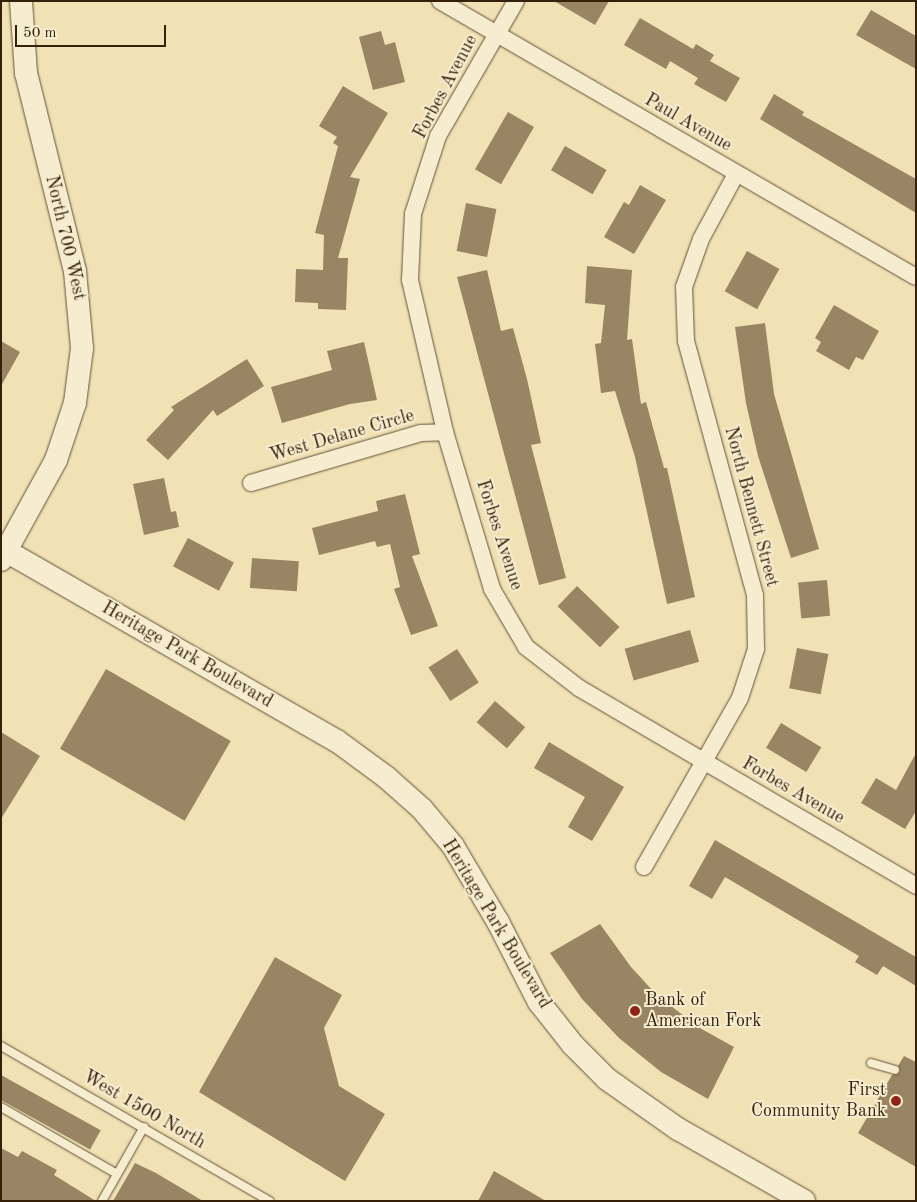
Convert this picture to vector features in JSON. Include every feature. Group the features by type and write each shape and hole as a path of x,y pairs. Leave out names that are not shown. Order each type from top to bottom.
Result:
{"street":[{"name":"North 700 West","path":"3,553 56,460 75,403 82,348 75,271 26,73 21,1"},
{"name":"Paul Avenue","path":"440,1 916,277"},
{"name":"Forbes Avenue","path":"516,1 438,136 413,214 410,280 445,432 492,590 526,646 579,688 916,886"},
{"name":"North Bennett Street","path":"644,867 740,698 756,649 755,595 686,341 684,287 701,239 736,174"},
{"name":"West Delane Circle","path":"250,483 420,433 445,432"},
{"name":"Heritage Park Boulevard","path":"3,553 337,741 386,776 422,809 453,846 498,922 539,1002 580,1052 607,1079 678,1129 804,1201"}],"lane":[{"name":"West 1500 North","path":"1,1046 270,1201"},
{"path":"871,1064 895,1070"},
{"path":"1,1107 118,1174"},
{"path":"102,1201 144,1127"}],"building":[{"path":"554,1 609,1 595,25"},
{"path":"871,10 916,36 916,69 856,35"},
{"path":"640,18 693,49 696,44 714,55 710,61 740,78 726,102 694,84 698,78 670,61 666,69 624,45"},
{"path":"381,31 385,45 395,42 405,82 373,90 359,37"},
{"path":"343,86 388,113 350,177 360,179 338,258 348,258 346,310 318,309 318,303 295,302 296,269 323,270 324,235 315,233 338,146 333,143 337,137 319,126"},
{"path":"774,94 804,112 802,115 916,179 916,213 760,119"},
{"path":"508,112 534,127 501,184 475,169"},
{"path":"565,146 607,170 593,194 551,170"},
{"path":"640,185 666,200 634,254 604,237 624,202 629,205"},
{"path":"466,203 496,209 487,257 457,251"},
{"path":"747,251 779,269 757,309 725,291"},
{"path":"587,266 632,270 627,340 632,339 641,404 646,402 664,468 667,468 695,597 667,604 635,457 615,391 601,393 595,344 601,343 605,305 585,303"},
{"path":"487,270 501,331 513,328 527,379 541,443 531,445 566,578 539,585 457,277"},
{"path":"834,305 879,331 863,360 856,357 849,370 816,351 821,342 815,338"},
{"path":"765,323 774,394 819,549 791,558 758,456 746,403 735,327"},
{"path":"1,341 20,352 1,386"},
{"path":"364,342 377,400 350,404 282,423 271,387 332,370 327,351"},
{"path":"247,359 264,386 217,416 213,410 168,460 146,440 174,410 171,407"},
{"path":"164,478 171,512 176,511 179,527 144,535 133,484"},
{"path":"405,494 420,554 412,556 438,626 411,635 394,589 400,587 390,544 377,547 375,541 319,555 312,528 378,511 376,501"},
{"path":"188,538 234,562 219,591 173,566"},
{"path":"252,558 299,561 297,591 250,588"},
{"path":"827,580 830,616 801,618 798,583"},
{"path":"577,586 619,627 600,647 558,606"},
{"path":"690,630 699,662 634,680 625,649"},
{"path":"797,648 828,654 821,694 789,688"},
{"path":"457,649 479,683 450,701 428,668"},
{"path":"106,669 231,741 185,821 60,749"},
{"path":"495,701 525,727 507,748 477,722"},
{"path":"781,723 821,747 806,772 766,748"},
{"path":"1,732 40,756 1,819"},
{"path":"549,742 624,787 592,841 568,827 585,797 534,768"},
{"path":"916,753 916,811 905,829 861,803 876,778 896,790"},
{"path":"715,840 916,957 916,986 883,966 877,975 855,962 859,956 725,877 712,899 689,886"},
{"name":"Bank of American Fork","path":"600,924 631,967 665,1004 666,1002 698,1027 734,1047 708,1099 661,1072 619,1038 582,999 550,953"},
{"path":"275,957 342,995 324,1028 339,1086 385,1114 345,1181 199,1092"},
{"name":"First Community Bank","path":"904,1056 916,1062 916,1167 858,1133 892,1075 900,1072 898,1066"},
{"path":"1,1075 101,1130 90,1150 1,1100"},
{"path":"1,1148 18,1157 22,1151 57,1170 54,1175 96,1201 1,1201"},
{"path":"135,1163 156,1173 203,1201 113,1201"},
{"path":"494,1171 546,1201 478,1201"}],"place":[{"name":"Bank of American Fork","path":"635,1011"},
{"name":"First Community Bank","path":"896,1101"}]}
